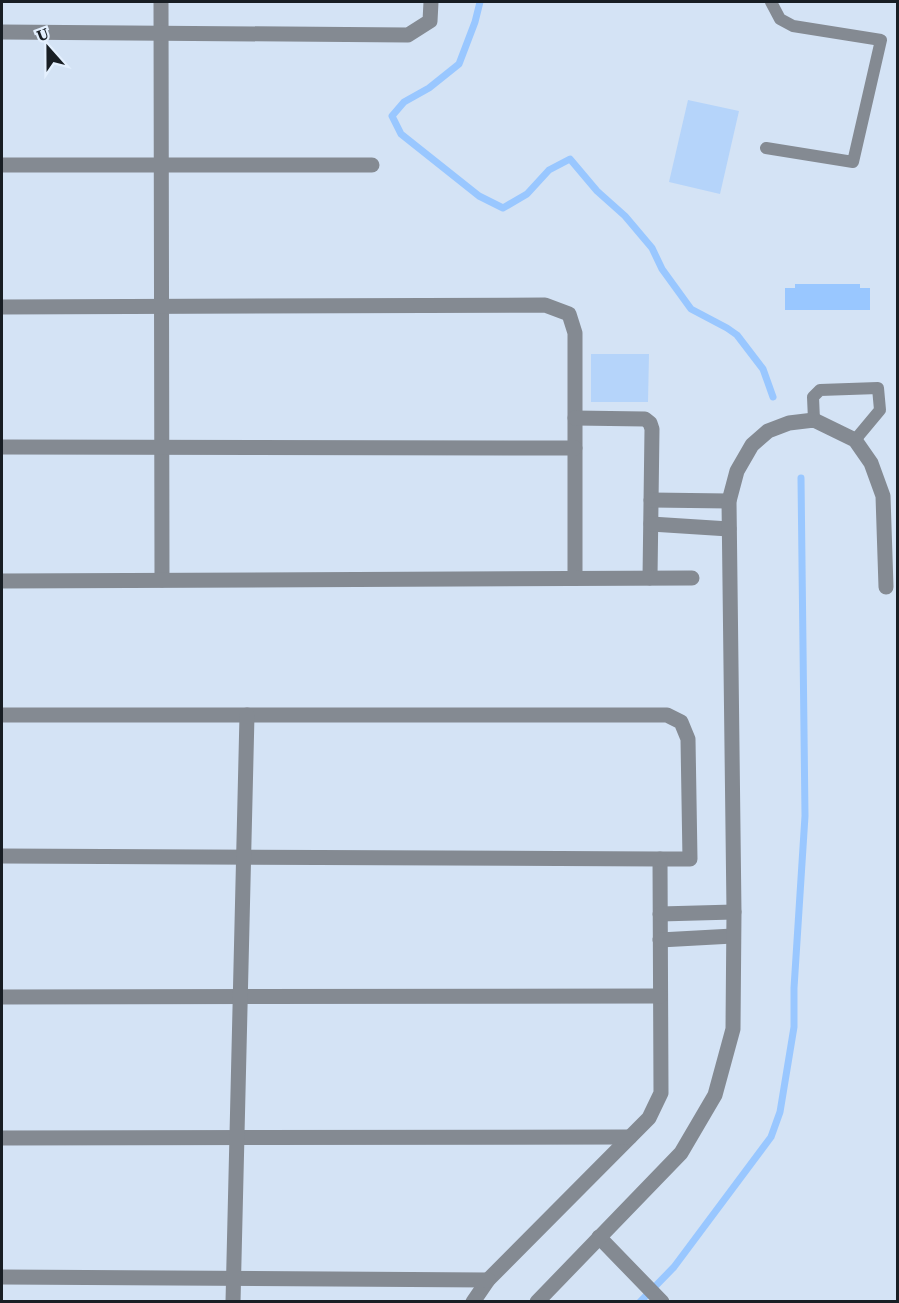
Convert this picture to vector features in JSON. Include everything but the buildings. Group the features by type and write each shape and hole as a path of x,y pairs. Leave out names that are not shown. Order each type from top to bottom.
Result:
{"street":[{"path":"161,2 162,580"},
{"path":"2,32 408,34 430,21 431,2"},
{"path":"2,165 372,165"},
{"path":"2,307 546,305 569,314 576,333 575,578"},
{"path":"575,418 645,419 650,423 652,429 650,578"},
{"path":"537,1302 681,1153 715,1095 733,1029 734,912 729,501 737,471 752,445 768,431 789,423 814,420 855,440 871,463 883,496 886,588"},
{"path":"2,447 575,448"},
{"path":"651,500 729,501"},
{"path":"651,524 729,529"},
{"path":"2,581 692,578"},
{"path":"2,715 667,715 681,722 688,739 690,859 2,856"},
{"path":"233,1302 247,715"},
{"path":"473,1302 488,1280 649,1118 661,1093 660,859"},
{"path":"660,914 734,912"},
{"path":"660,940 733,936"},
{"path":"2,997 660,996"},
{"path":"2,1138 630,1137"},
{"path":"599,1237 662,1302"},
{"path":"2,1277 488,1280"}],"lane":[{"path":"766,148 853,162 881,40 793,26 780,19 771,2"},
{"path":"814,420 813,398 820,390 878,388 880,410 855,440"}],"shaded area":[{"path":"688,100 739,111 720,194 669,182"},
{"path":"795,284 860,284 860,288 870,288 870,310 785,310 785,288 795,288"},
{"path":"591,354 649,354 648,402 591,402"}],"waterway":[{"path":"480,2 459,64 429,88 404,102 392,116 401,134 479,196 503,208 527,194 549,170 570,159 597,191 625,216 652,248 662,269 691,309 737,335 763,369 773,397"},
{"path":"640,1302 674,1267 771,1137 780,1112 794,1027 794,988 805,816 801,478"}]}
